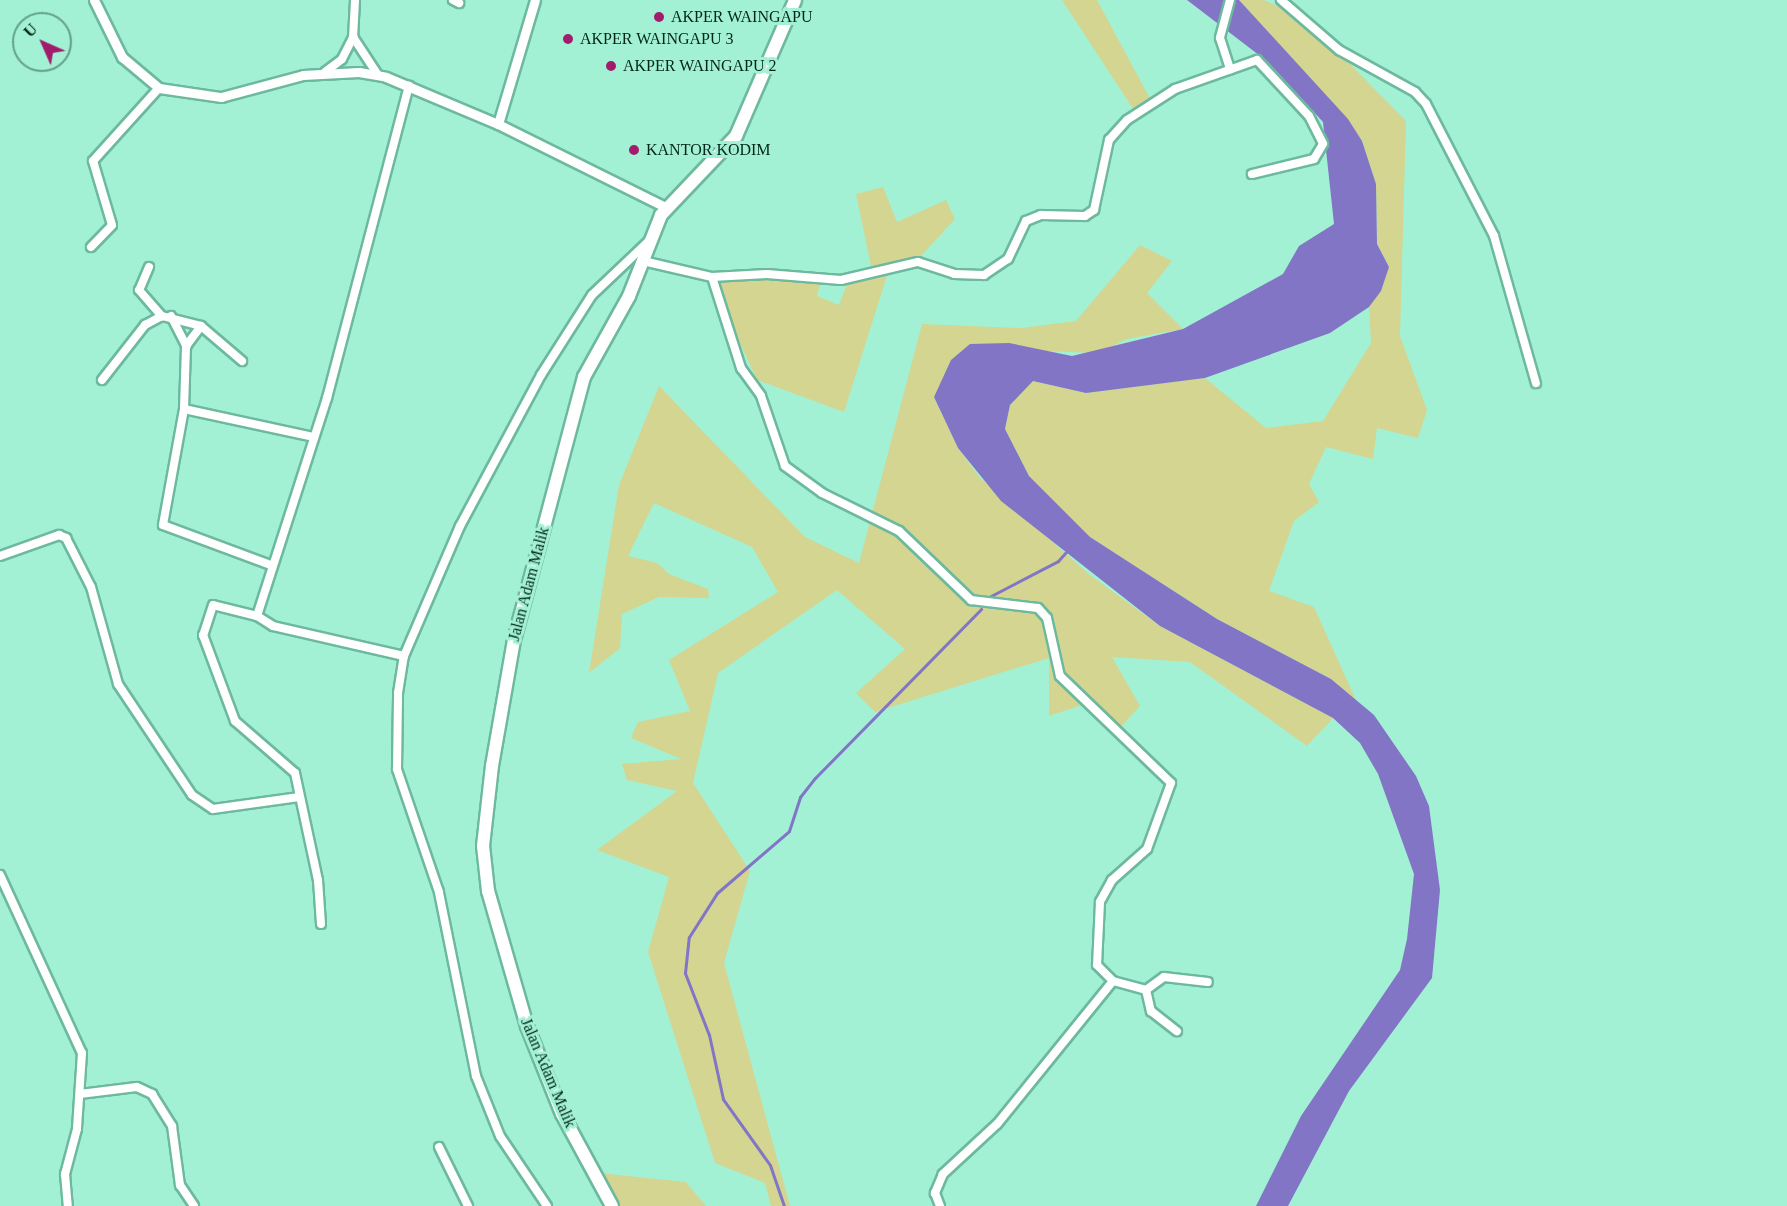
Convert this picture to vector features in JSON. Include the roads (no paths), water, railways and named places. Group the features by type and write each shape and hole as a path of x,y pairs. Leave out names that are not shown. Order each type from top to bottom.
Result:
{"highway":[{"name":"Jalan Adam Malik","path":"612,1206 562,1114 526,1026 488,891 483,846 505,685 569,420 584,377 617,322 667,208 736,136 795,0"}],"street":[{"path":"94,0 122,57 159,88 221,97 325,72 378,75 410,86 498,124 667,208"},
{"path":"325,72 342,58 353,37 355,0"},
{"path":"498,124 536,0"},
{"path":"1230,0 1220,38 1230,69"},
{"path":"1281,0 1340,50 1415,92 1426,104 1494,236 1536,383"},
{"path":"353,37 378,75"},
{"path":"643,261 712,278 767,274 841,280 913,262 969,277 984,275 1008,259 1026,221 1041,215 1085,216 1094,210 1110,140 1127,120 1175,89 1230,69 1260,62 1309,116 1323,144 1308,160 1252,174"},
{"path":"257,616 313,437 410,86"},
{"path":"91,247 112,225 93,161 159,88"},
{"path":"547,1206 500,1136 476,1076 439,892 397,769 404,656 460,526 559,342 615,268 652,238"},
{"path":"149,267 139,290 166,316 186,346"},
{"path":"712,278 741,368 761,396 785,466 822,493 899,531 971,600 1019,604 1043,613 1060,676 1168,776 1169,799 1147,849 1112,880 1100,902 1097,965 1113,981 1146,990"},
{"path":"102,380 145,325 166,316 201,326 242,361"},
{"path":"201,326 186,346 184,409 163,525 273,566"},
{"path":"184,409 313,437"},
{"path":"0,556 59,535 66,537 90,587 117,684 192,795 213,809 299,797"},
{"path":"321,924 318,880 293,770 231,715 203,635 213,605 257,616 273,626 404,656"},
{"path":"0,875 74,1030 82,1053 80,1094 66,1174 68,1206"},
{"path":"1146,990 1164,977 1208,982"},
{"path":"940,1206 935,1193 943,1174 997,1124 1113,981"},
{"path":"1146,990 1148,1006 1177,1031"},
{"path":"80,1094 137,1087 152,1094 172,1126 180,1185 195,1206"},
{"path":"439,1148 468,1206"}],"waterway":[{"path":"987,598 1058,561 1067,551"},
{"path":"784,1206 770,1165 723,1099 709,1035 685,973 689,937 717,893 789,831 800,797 815,778 981,609"}],"place":[{"name":"AKPER WAINGAPU","path":"659,17"},
{"name":"AKPER WAINGAPU 3","path":"568,39"},
{"name":"AKPER WAINGAPU 2","path":"611,66"},
{"name":"KANTOR KODIM","path":"634,150"}]}
